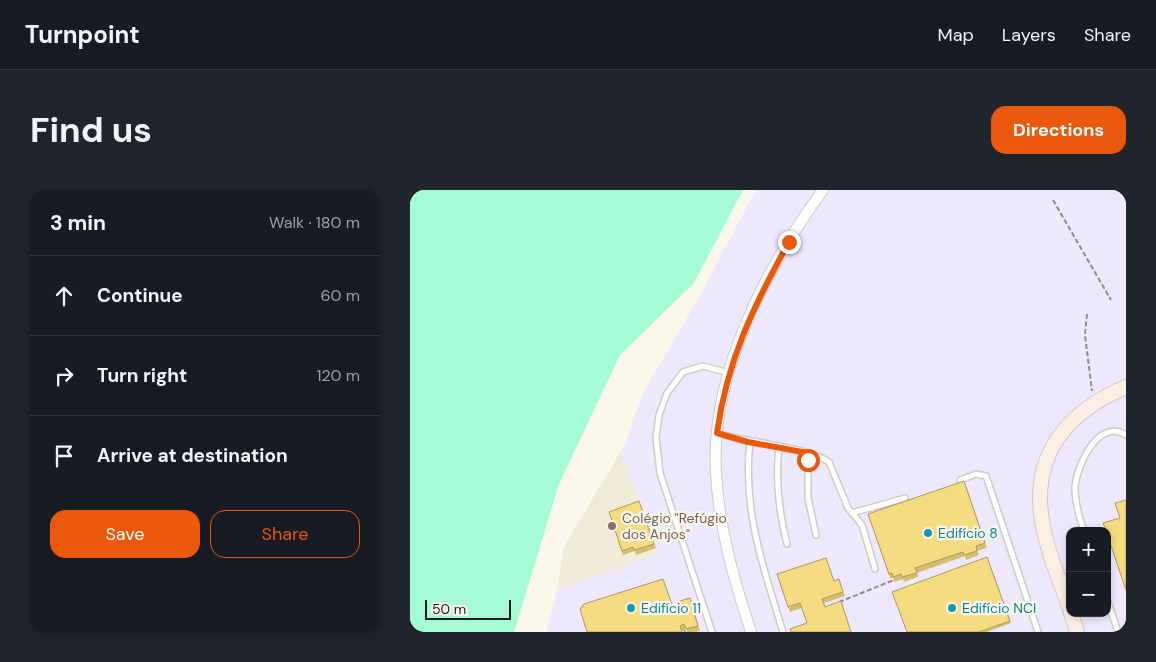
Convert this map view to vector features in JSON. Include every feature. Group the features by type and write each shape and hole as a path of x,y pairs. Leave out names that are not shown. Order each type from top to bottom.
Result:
{"main road":[{"path":"1066,598 1042,523 1041,482 1051,450 1059,435 1078,414 1096,401 1126,387"},
{"path":"1072,617 1077,632"}],"street":[{"path":"751,632 733,575 723,525 716,472 717,433 729,373 741,336 758,298 800,224 823,190"}],"lane":[{"path":"712,632 660,473 656,437 659,415 667,393 683,372 703,366 729,373"},
{"path":"1083,527 1076,500 1078,469 1090,448 1105,434 1112,431 1126,435"},
{"path":"717,433 750,442 808,453 829,462 848,508 862,525 874,569"},
{"path":"750,442 748,492 753,524 783,632"},
{"path":"779,448 778,492 787,544"},
{"path":"808,453 808,498 816,535"},
{"path":"960,480 976,474 986,476 1038,632"},
{"path":"852,513 905,498"},
{"path":"1111,611 1118,632"}],"path":[{"path":"1053,200 1111,300"},
{"path":"1087,314 1084,335 1092,393 1096,401"},
{"path":"834,604 894,580"}],"shaded area":[{"path":"756,190 1126,190 1126,632 546,632 557,590 564,547 624,447 642,395 695,304"},
{"name":"Colégio \"Refúgio dos Anjos\"","path":"621,451 658,554 557,590 564,547"}],"green space":[{"path":"410,190 743,190 694,283 620,355 559,484 514,632 410,632"}],"building":[{"name":"Edifício 8","path":"964,481 985,543 976,546 977,551 964,555 963,552 915,568 917,573 902,577 901,574 893,577 892,573 889,574 868,514"},
{"path":"1126,500 1126,590 1111,546 1111,527 1104,527 1103,523 1120,518 1115,503"},
{"path":"639,501 654,544 634,550 633,547 622,551 609,512"},
{"name":"Edifício NCI","path":"987,557 1010,621 979,632 907,632 892,592"},
{"path":"826,558 834,581 839,579 843,592 822,599 825,607 841,601 851,632 791,632 790,629 807,623 800,603 788,607 777,574"},
{"name":"Edifício 11","path":"663,579 674,610 679,608 677,602 690,598 698,626 686,629 684,624 680,626 682,632 587,632 580,609 584,604"}],"place":[{"name":"Colégio \"Refúgio dos Anjos\"","path":"612,526"},
{"name":"Edifício 8","path":"928,533"},
{"name":"Edifício 11","path":"631,608"},
{"name":"Edifício NCI","path":"952,608"}],"route":[{"path":"789,242 758,298 741,336 720,408 717,433 748,442 808,453 808,460"}]}
